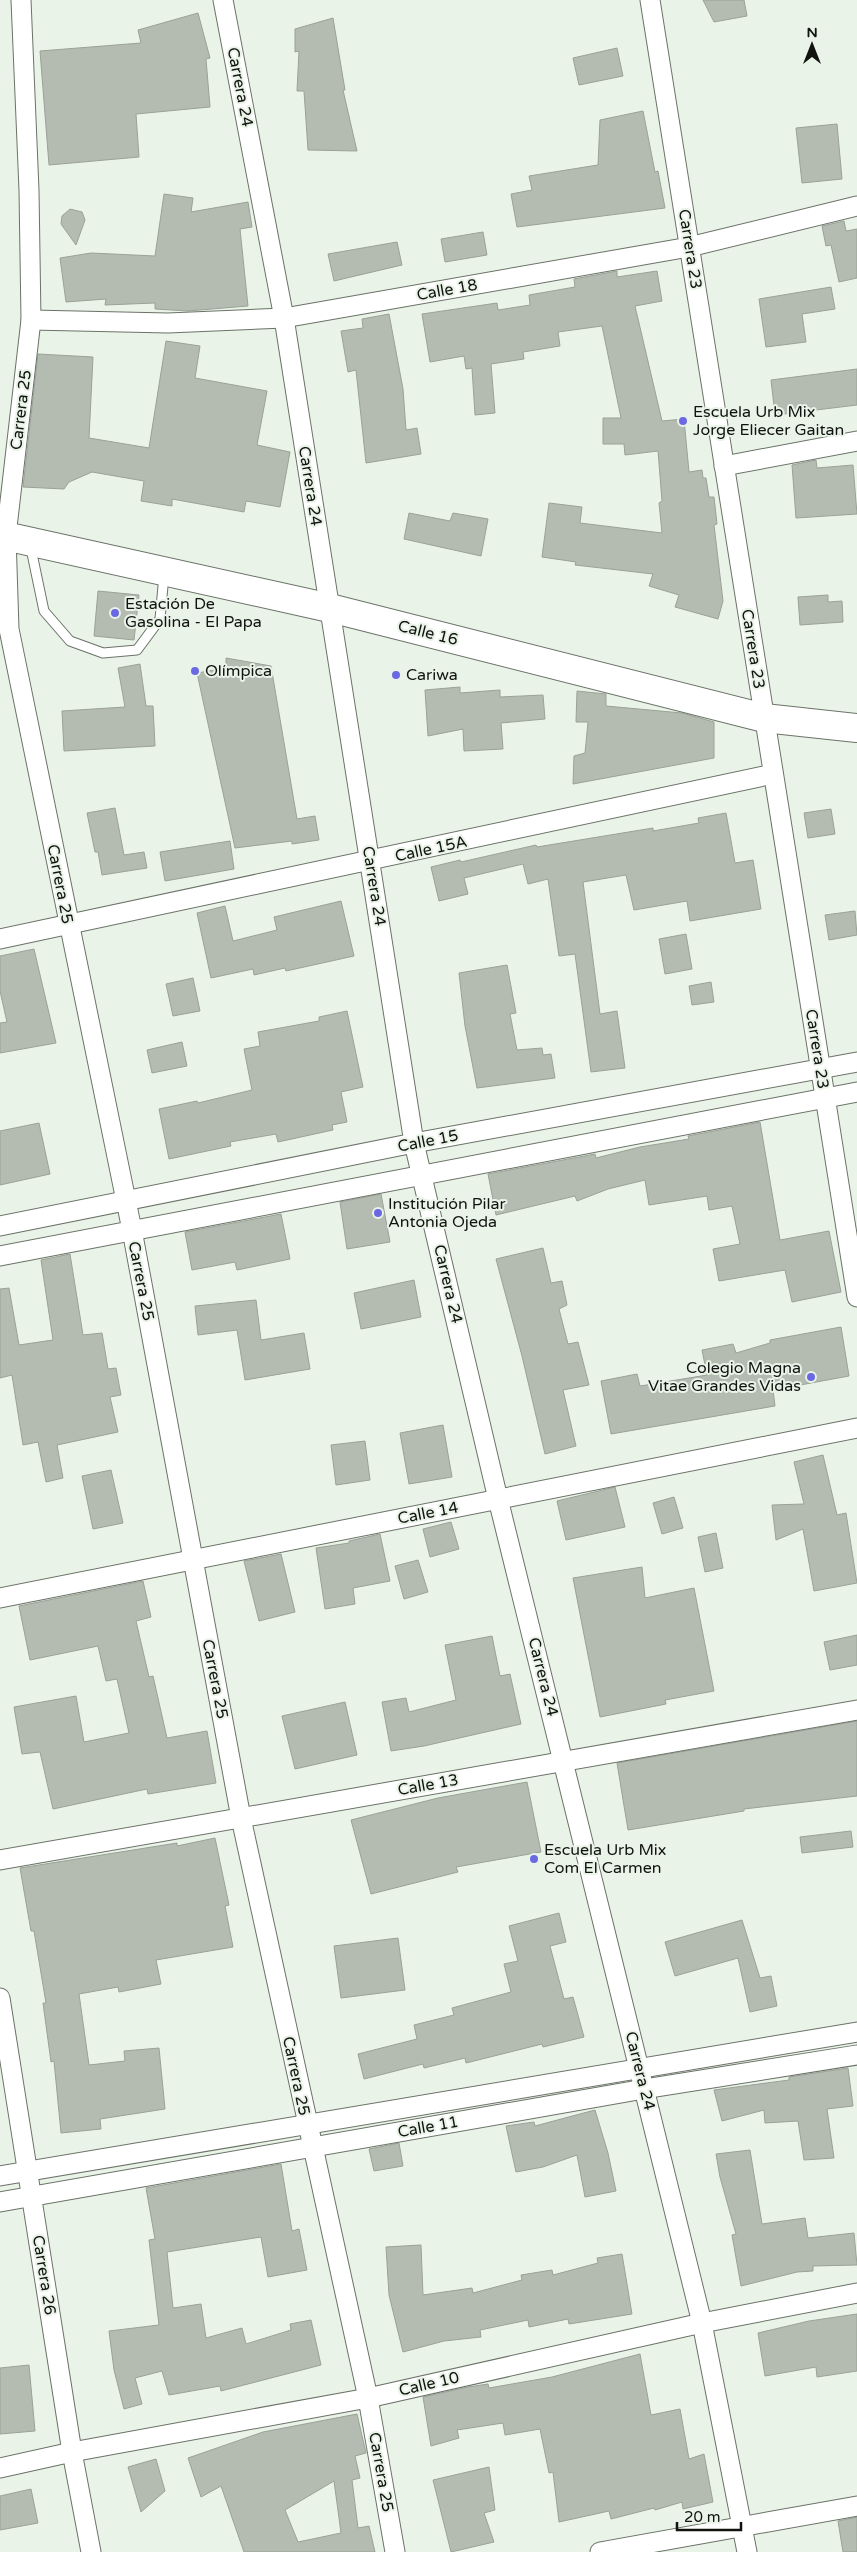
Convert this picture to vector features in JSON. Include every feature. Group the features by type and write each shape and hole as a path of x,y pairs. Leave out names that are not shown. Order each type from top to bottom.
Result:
{"highway":[{"name":"Calle 16","path":"12,538 330,608 764,718 857,728"}],"street":[{"name":"Carrera 25","path":"22,0 29,190 31,320 4,630 132,1230 241,1818 306,2124 313,2147 368,2398 395,2552"},
{"name":"Carrera 24","path":"223,0 284,318 414,1143 498,1499 702,2323 747,2552"},
{"name":"Carrera 23","path":"650,0 857,1297"},
{"name":"Calle 18","path":"31,320 168,323 284,318 689,247 857,206"},
{"path":"724,466 857,441"},
{"name":"Calle 15A","path":"0,939 370,862 773,774"},
{"name":"Calle 15","path":"0,1226 414,1143 857,1062"},
{"name":"Calle 15","path":"0,1256 857,1092"},
{"name":"Calle 14","path":"0,1598 857,1428"},
{"name":"Calle 13","path":"0,1860 857,1710"},
{"name":"Carrera 26","path":"0,1998 72,2452 91,2552"},
{"name":"Calle 11","path":"0,2176 857,2032"},
{"name":"Calle 11","path":"0,2202 644,2089 857,2055"},
{"name":"Calle 10","path":"0,2468 72,2452 368,2398 702,2323 857,2293"},
{"path":"600,2552 742,2525 857,2506"}],"lane":[{"path":"12,538 44,611 70,641 103,653 136,650 160,619 164,572"}],"building":[{"path":"703,0 744,0 747,16 714,22"},
{"path":"198,13 210,58 206,59 210,107 136,114 139,157 49,165 40,51 141,43 138,30"},
{"path":"333,18 345,90 343,90 357,151 308,150 304,91 297,91 299,51 295,52 295,29"},
{"path":"617,48 623,76 579,85 573,58"},
{"path":"643,111 655,172 658,171 665,208 517,227 511,194 532,190 529,176 598,165 600,120"},
{"path":"837,124 842,179 802,183 796,128"},
{"path":"164,194 193,198 191,212 248,202 252,227 240,229 248,306 188,311 155,309 155,303 105,305 106,299 66,302 60,258 91,253 155,256"},
{"path":"70,209 82,212 85,220 76,245 61,224 62,216"},
{"path":"844,221 846,231 857,229 857,278 839,282 831,245 826,246 822,226"},
{"path":"483,232 487,255 445,262 441,239"},
{"path":"397,242 402,265 334,281 328,254"},
{"path":"617,271 617,277 657,271 662,301 635,306 662,421 684,419 689,472 702,470 703,478 706,478 709,497 714,497 717,524 714,525 723,601 718,619 675,607 679,595 649,586 653,574 575,565 576,562 542,557 549,503 582,507 580,523 662,533 659,503 662,501 658,451 625,455 624,444 603,444 603,418 621,418 602,326 558,332 560,346 523,352 524,359 491,364 495,413 475,415 472,368 466,369 464,356 430,362 422,314 497,303 498,310 530,305 529,295 575,287 574,279"},
{"path":"831,287 835,309 802,314 806,342 766,347 759,299"},
{"path":"389,314 403,389 406,430 417,428 421,454 366,463 356,370 348,372 341,331 363,328 362,319"},
{"path":"166,341 200,346 195,378 267,391 257,445 290,452 280,507 246,501 244,512 172,499 172,506 141,501 144,481 92,472 69,482 64,489 23,487 38,354 93,357 89,438 149,448"},
{"path":"857,369 857,405 775,415 771,380"},
{"path":"816,460 817,468 853,465 857,514 796,518 792,465"},
{"path":"409,513 450,521 453,513 488,519 481,556 404,539"},
{"path":"98,591 139,595 134,640 94,636"},
{"path":"828,595 828,602 842,601 843,622 800,625 798,597"},
{"path":"226,658 271,666 297,819 315,816 319,840 292,844 292,841 235,848 197,673 226,668"},
{"path":"140,664 146,706 153,706 155,746 64,751 62,711 125,707 118,668"},
{"path":"460,687 460,693 500,690 500,697 543,695 545,719 501,723 503,749 464,751 463,729 428,736 425,690"},
{"path":"577,691 606,694 606,706 682,713 714,722 714,758 573,784 574,756 585,753 588,722 576,722"},
{"path":"115,808 124,855 144,852 147,868 102,875 98,852 95,852 87,813"},
{"path":"831,809 835,834 808,838 804,813"},
{"path":"726,813 735,863 753,860 761,909 690,921 687,901 634,910 626,875 583,882 600,1014 617,1011 625,1068 591,1072 575,954 559,956 548,879 528,884 523,864 464,878 468,894 439,901 431,867 536,845 537,847 653,828 653,831 699,823 698,818"},
{"path":"230,841 234,869 165,881 160,852"},
{"path":"341,901 354,956 286,971 285,968 254,975 253,969 211,978 197,913 225,906 233,941 277,930 274,917"},
{"path":"855,911 857,935 829,940 825,915"},
{"path":"686,934 692,969 665,974 659,939"},
{"path":"34,949 56,1043 0,1053 0,1023 7,1022 0,991 0,956"},
{"path":"507,965 516,1013 510,1014 517,1050 542,1048 543,1055 551,1054 555,1078 477,1088 465,1026 459,973"},
{"path":"193,978 200,1011 173,1016 166,984"},
{"path":"711,982 714,1002 692,1005 689,986"},
{"path":"347,1011 363,1087 341,1092 347,1122 332,1125 333,1130 278,1142 276,1134 230,1142 231,1146 169,1159 159,1109 197,1101 198,1103 252,1090 244,1049 260,1046 258,1032 319,1021 319,1017"},
{"path":"182,1042 187,1066 152,1073 147,1050"},
{"path":"760,1122 780,1240 829,1231 841,1292 792,1302 785,1270 719,1281 713,1249 740,1244 732,1206 709,1210 707,1196 649,1205 645,1180 608,1189 577,1201 575,1196 496,1215 488,1174 595,1154 596,1158 640,1147 689,1139 688,1136"},
{"path":"39,1123 50,1174 0,1185 0,1131"},
{"path":"381,1194 390,1242 347,1249 340,1202"},
{"path":"281,1214 290,1259 237,1270 235,1262 192,1270 185,1232"},
{"path":"543,1248 551,1283 562,1281 567,1305 559,1309 568,1344 578,1342 589,1385 563,1390 576,1446 545,1454 522,1356 496,1259"},
{"path":"70,1254 83,1335 102,1333 108,1369 116,1368 121,1395 110,1397 118,1432 57,1445 63,1478 46,1482 38,1442 23,1445 12,1375 0,1378 0,1289 9,1288 19,1345 53,1340 41,1260"},
{"path":"414,1280 421,1317 361,1329 354,1293"},
{"path":"256,1300 261,1340 304,1333 310,1369 245,1380 237,1330 198,1335 195,1306"},
{"path":"841,1327 849,1376 773,1390 775,1406 611,1434 601,1381 637,1374 640,1386 707,1375 702,1350 733,1344 736,1353 770,1343 770,1340"},
{"path":"443,1425 452,1477 409,1484 400,1433"},
{"path":"365,1441 370,1480 336,1485 331,1445"},
{"path":"823,1455 837,1515 846,1513 857,1583 814,1591 803,1529 776,1540 772,1505 804,1504 794,1462"},
{"path":"111,1470 123,1523 93,1529 82,1476"},
{"path":"615,1487 625,1527 566,1540 557,1501"},
{"path":"674,1497 683,1528 662,1534 653,1503"},
{"path":"451,1522 459,1549 430,1557 423,1529"},
{"path":"716,1533 723,1568 705,1572 698,1537"},
{"path":"380,1534 390,1581 353,1588 355,1604 325,1609 316,1548 349,1543 349,1541"},
{"path":"281,1554 295,1612 259,1621 244,1561"},
{"path":"418,1560 428,1592 404,1599 395,1566"},
{"path":"642,1567 645,1598 694,1588 714,1691 665,1700 666,1704 600,1717 573,1578"},
{"path":"143,1581 151,1617 136,1621 149,1677 153,1676 167,1738 207,1731 216,1783 148,1794 147,1789 53,1809 40,1752 22,1754 14,1707 76,1696 84,1742 129,1733 117,1679 106,1681 98,1646 30,1660 19,1606"},
{"path":"857,1635 857,1665 830,1670 824,1642"},
{"path":"492,1636 500,1676 510,1674 521,1724 424,1746 391,1751 382,1702 406,1698 409,1712 456,1700 445,1645"},
{"path":"345,1702 357,1755 295,1769 282,1716"},
{"path":"857,1721 857,1796 744,1809 744,1811 628,1830 617,1763"},
{"path":"527,1782 541,1852 456,1867 458,1872 371,1894 351,1820 438,1798"},
{"path":"851,1831 853,1847 802,1853 800,1837"},
{"path":"215,1838 229,1905 225,1906 233,1947 156,1960 161,1984 119,1992 118,1987 79,1994 89,2065 125,2061 124,2051 159,2048 165,2109 100,2119 101,2129 61,2133 54,2061 51,2062 43,2003 46,2003 34,1931 31,1931 20,1868 177,1843 177,1846"},
{"path":"559,1913 566,1942 550,1946 564,1999 573,1997 584,2037 543,2047 542,2044 466,2063 465,2058 424,2068 423,2064 364,2079 358,2054 417,2039 414,2025 454,2015 452,2008 511,1992 504,1964 518,1961 509,1926"},
{"path":"742,1920 760,1978 771,1976 777,2006 750,2012 738,1958 675,1976 665,1942"},
{"path":"398,1938 405,1990 341,1998 334,1946"},
{"path":"848,2068 853,2106 827,2109 834,2158 804,2160 798,2121 765,2123 764,2110 722,2121 714,2090 789,2080 789,2077"},
{"path":"595,2110 608,2153 616,2191 585,2197 577,2155 543,2167 516,2172 506,2126 534,2122 535,2126"},
{"path":"399,2143 403,2166 374,2171 369,2149"},
{"path":"750,2150 762,2224 805,2218 808,2238 854,2233 857,2265 813,2266 813,2271 797,2272 741,2286 732,2235 736,2234 720,2177 716,2154"},
{"path":"281,2164 292,2231 299,2229 307,2270 268,2277 261,2237 167,2252 173,2308 201,2304 206,2338 242,2328 246,2344 291,2330 290,2324 311,2320 321,2365 221,2391 220,2386 169,2395 162,2371 135,2378 142,2404 124,2409 114,2370 109,2331 159,2325 149,2240 155,2239 146,2188"},
{"path":"421,2245 423,2295 472,2288 473,2293 522,2280 521,2275 552,2270 553,2275 598,2263 597,2258 622,2254 632,2314 569,2324 568,2319 529,2327 528,2320 480,2330 481,2337 444,2341 403,2352 389,2295 386,2247"},
{"path":"857,2314 857,2371 817,2377 816,2367 765,2376 758,2333 809,2321"},
{"path":"640,2354 651,2415 680,2409 689,2459 704,2454 713,2502 683,2509 682,2502 611,2519 609,2511 559,2522 553,2472 549,2473 540,2429 505,2435 503,2423 457,2430 459,2438 431,2446 423,2397 468,2387 488,2384 489,2388 552,2377"},
{"path":"29,2365 35,2431 0,2434 0,2368"},
{"path":"357,2414 366,2453 355,2456 360,2478 352,2480 358,2528 369,2526 375,2552 244,2552 221,2486 201,2497 188,2458 263,2432","holes":["334,2481 341,2533 298,2542 285,2510"]},
{"path":"156,2459 165,2491 141,2512 128,2467"},
{"path":"489,2467 495,2510 484,2513 494,2542 451,2552 433,2480"},
{"path":"31,2489 38,2523 0,2530 0,2496"},
{"path":"857,2517 857,2552 843,2552 838,2521"}],"place":[{"name":"Escuela Urb Mix Jorge Eliecer Gaitan","path":"683,421"},
{"name":"Estación De Gasolina - El Papa","path":"115,613"},
{"name":"Olímpica","path":"195,671"},
{"name":"Cariwa","path":"396,675"},
{"name":"Institución Pilar Antonia Ojeda","path":"378,1213"},
{"name":"Colegio Magna Vitae Grandes Vidas","path":"811,1377"},
{"name":"Escuela Urb Mix Com El Carmen","path":"534,1859"}]}
